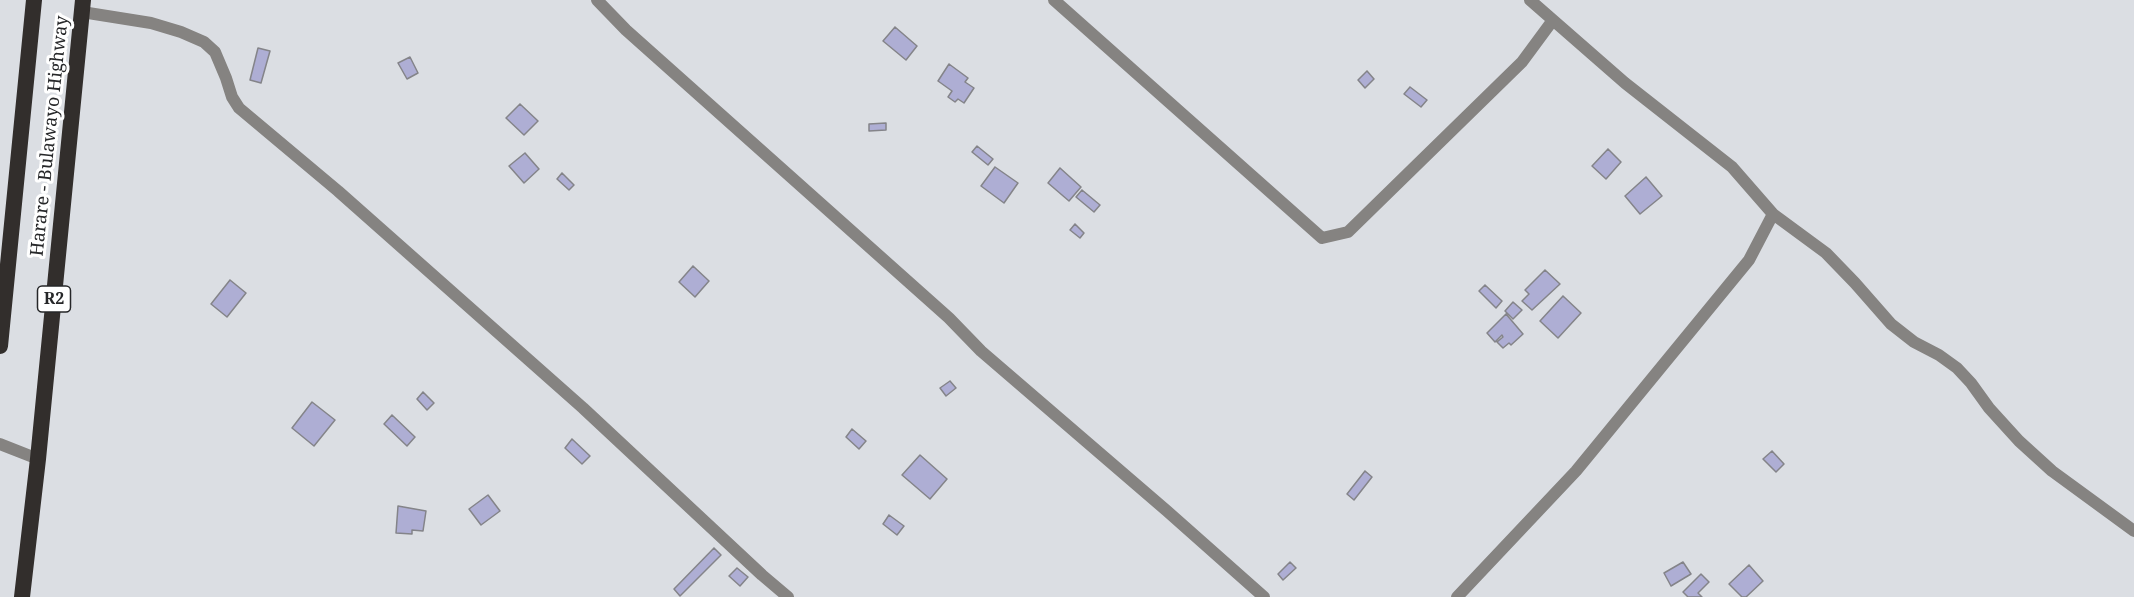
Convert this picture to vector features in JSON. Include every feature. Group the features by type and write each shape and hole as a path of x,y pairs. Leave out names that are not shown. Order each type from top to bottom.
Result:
{"highway":[{"name":"Harare - Bulawayo Highway","path":"0,346 34,0"},
{"name":"Harare - Bulawayo Highway","path":"22,597 38,459 82,6"}],"street":[{"path":"597,0 626,30 949,318 981,351 1264,597"},
{"path":"1054,0 1322,238 1348,232 1522,62 1553,20"},
{"path":"1530,0 1625,83 1732,167 1773,214 1826,253 1891,324 1914,342 1939,355 1957,368 2019,441 2052,471 2134,531"},
{"path":"82,6 151,23 204,42 215,52 232,97 240,108 338,190 583,408 788,597"},
{"path":"1457,597 1576,471 1749,260 1773,214"},
{"path":"0,444 38,459"}],"building":[{"path":"895,27 917,46 906,60 883,41"},
{"path":"258,48 270,51 261,83 250,80"},
{"path":"410,57 418,73 407,79 398,63"},
{"path":"949,64 968,78 965,82 974,88 964,103 958,99 955,102 948,97 952,91 938,81"},
{"path":"1367,71 1374,79 1365,88 1358,80"},
{"path":"1410,87 1427,100 1421,107 1404,94"},
{"path":"520,104 538,121 524,135 506,118"},
{"path":"886,123 886,130 869,131 869,124"},
{"path":"977,146 993,159 988,165 972,152"},
{"path":"1608,149 1621,162 1606,179 1592,166"},
{"path":"525,153 539,169 524,183 509,166"},
{"path":"995,167 1018,183 1004,203 981,186"},
{"path":"1060,168 1081,187 1069,201 1048,183"},
{"path":"562,173 574,185 569,190 557,179"},
{"path":"1646,177 1662,196 1640,214 1625,196"},
{"path":"1082,190 1100,205 1094,212 1076,197"},
{"path":"1075,224 1084,233 1080,238 1070,230"},
{"path":"693,266 709,281 695,297 679,282"},
{"path":"1545,270 1560,284 1532,310 1522,301 1529,294 1525,290"},
{"path":"230,280 246,293 227,317 211,304"},
{"path":"1485,285 1502,301 1496,308 1479,291"},
{"path":"1563,296 1581,313 1558,338 1540,321"},
{"path":"1513,302 1522,310 1513,319 1505,311"},
{"path":"1506,314 1523,334 1511,345 1509,343 1503,348 1497,342 1503,337 1502,335 1495,342 1487,333"},
{"path":"950,381 956,388 946,396 940,388"},
{"path":"423,392 434,403 427,410 417,399"},
{"path":"312,402 335,420 314,446 292,428"},
{"path":"392,415 415,437 407,446 384,424"},
{"path":"852,429 866,441 859,449 846,437"},
{"path":"572,439 590,456 582,464 565,448"},
{"path":"1772,451 1784,464 1776,472 1763,459"},
{"path":"920,455 947,479 930,499 902,475"},
{"path":"1365,471 1372,477 1354,500 1347,494"},
{"path":"488,495 500,511 481,525 469,509"},
{"path":"398,506 426,511 423,531 412,530 412,534 396,533"},
{"path":"889,515 904,526 897,535 883,524"},
{"path":"714,548 721,555 680,596 674,589"},
{"path":"1290,562 1296,568 1283,580 1278,574"},
{"path":"1683,562 1691,574 1671,586 1664,573"},
{"path":"1749,565 1763,581 1746,597 1742,597 1729,584"},
{"path":"737,568 748,577 740,586 729,576"},
{"path":"1701,574 1709,582 1698,593 1702,597 1688,597 1683,592"}]}
